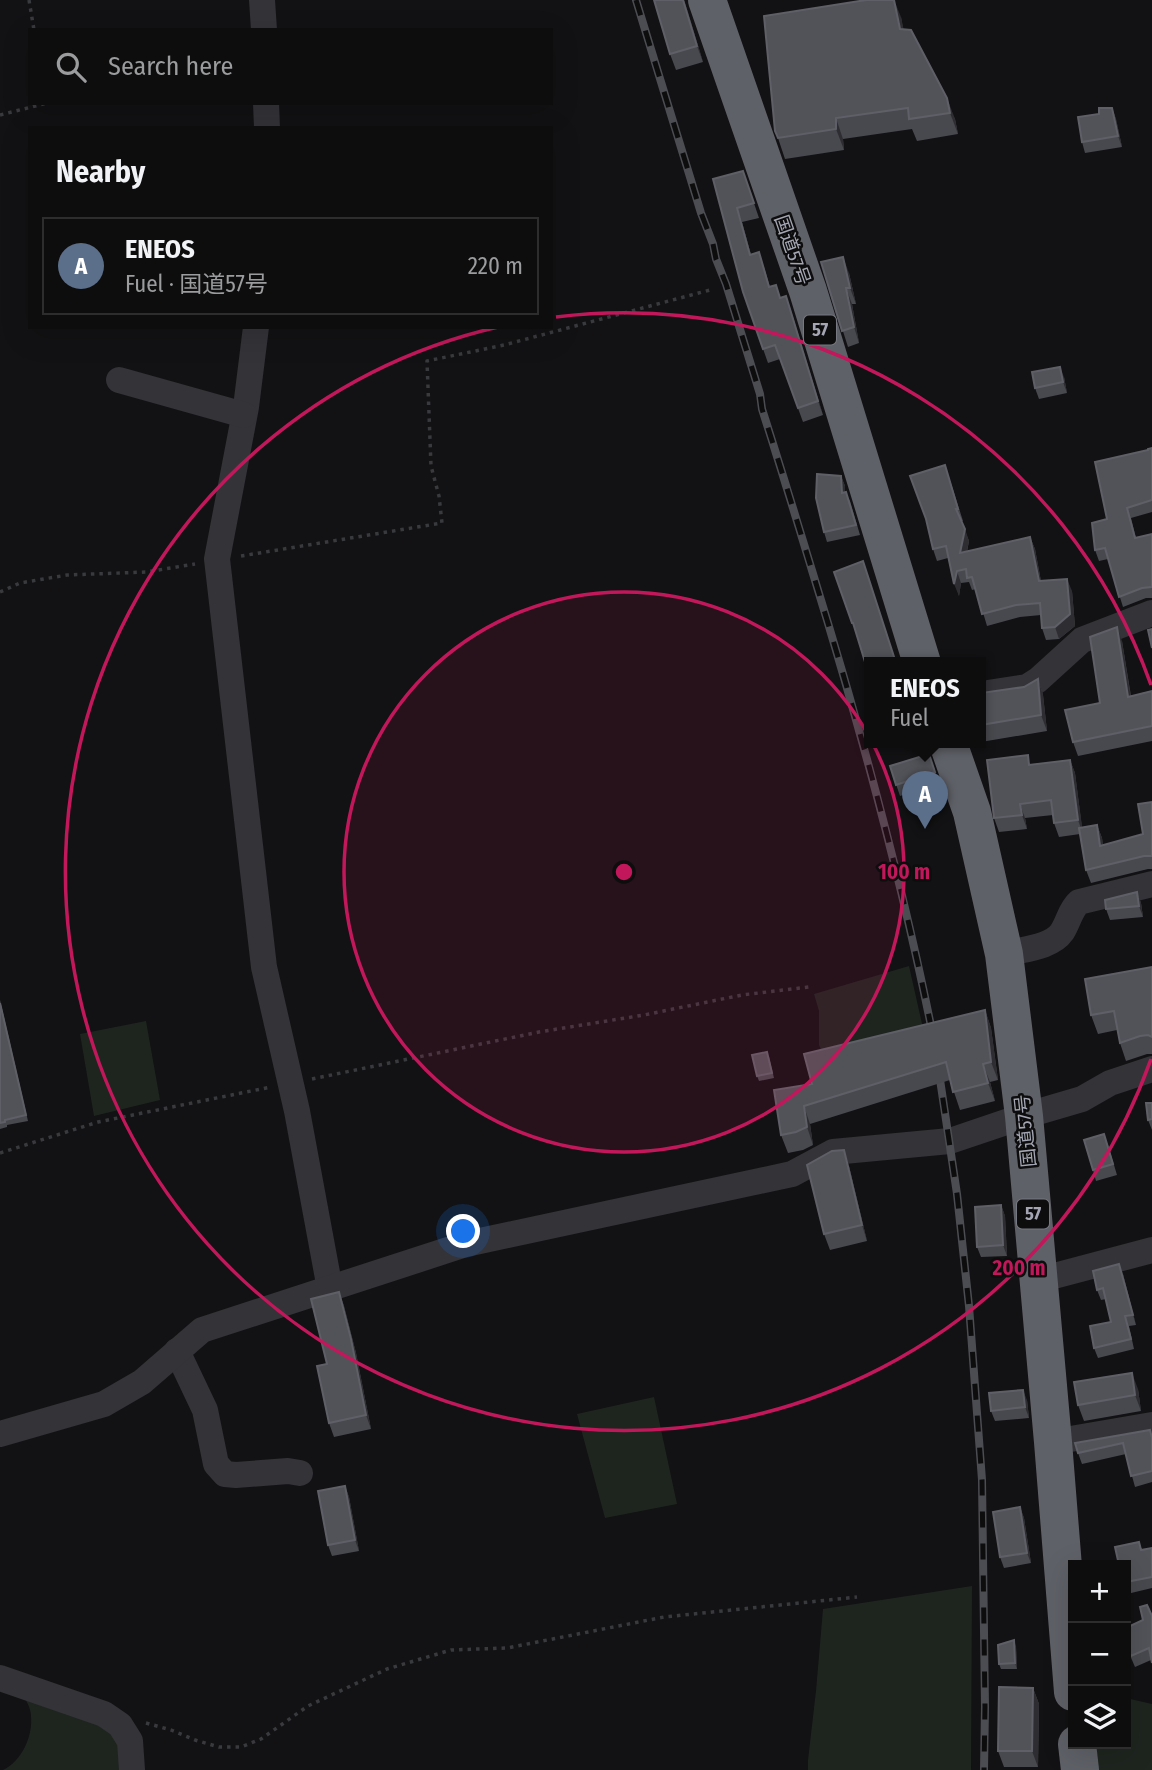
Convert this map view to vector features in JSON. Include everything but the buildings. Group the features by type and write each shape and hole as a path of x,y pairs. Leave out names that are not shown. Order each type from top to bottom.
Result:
{"highway":[{"name":"国道57号","path":"707,0 808,291 920,657"},
{"name":"国道57号","path":"950,748 972,812 1004,954 1024,1116 1073,1686"},
{"path":"1078,1749 1080,1770"}],"street":[{"path":"262,0 264,28"},
{"path":"266,105 267,126"},
{"path":"256,329 244,415 216,559 264,967 290,1083 330,1289"},
{"path":"119,380 244,415"},
{"path":"986,693 1027,687 1082,640 1152,613"},
{"path":"1004,954 1049,943 1061,933 1073,908 1079,902 1152,884"},
{"path":"0,1434 104,1404 142,1382 202,1330 466,1244 792,1174 833,1152 950,1141 1082,1099 1110,1083 1152,1069"},
{"path":"1039,1280 1152,1250"},
{"path":"177,1351 205,1409 216,1464 225,1474 288,1471 300,1473"},
{"path":"1053,1441 1152,1425"},
{"path":"0,1678 104,1714 120,1725 130,1741 132,1770"}],"path":[{"path":"29,0 34,28"},
{"path":"0,115 39,105"},
{"path":"0,592 20,583 67,575 146,572 442,523 439,496 431,466 428,361 504,345 710,290"},
{"path":"0,1153 99,1122 539,1032 644,1015 742,995 809,987"},
{"path":"120,1725 141,1722 171,1730 195,1741 219,1747 241,1747 261,1739 319,1700 387,1669 451,1650 507,1648 664,1617 857,1597"}],"shaded area":[{"path":"909,966 925,1037 826,1062 819,1045 819,1011 814,994"},
{"path":"146,1021 160,1100 94,1116 80,1034"},
{"path":"654,1397 677,1504 605,1518 577,1414"},
{"path":"972,1586 971,1770 808,1770 823,1609"},
{"path":"23,1694 109,1728 118,1740 125,1770 3,1770 16,1761 28,1740 31,1713"},
{"path":"1131,1699 1152,1704 1152,1770 1095,1770 1093,1749 1131,1749"}],"railway":[{"path":"636,0 760,394 762,409 848,692 895,866 934,1041"},
{"path":"938,1066 957,1194 969,1306 982,1480 984,1770"}],"place":[{"name":"ENEOS","path":"925,829"}]}
